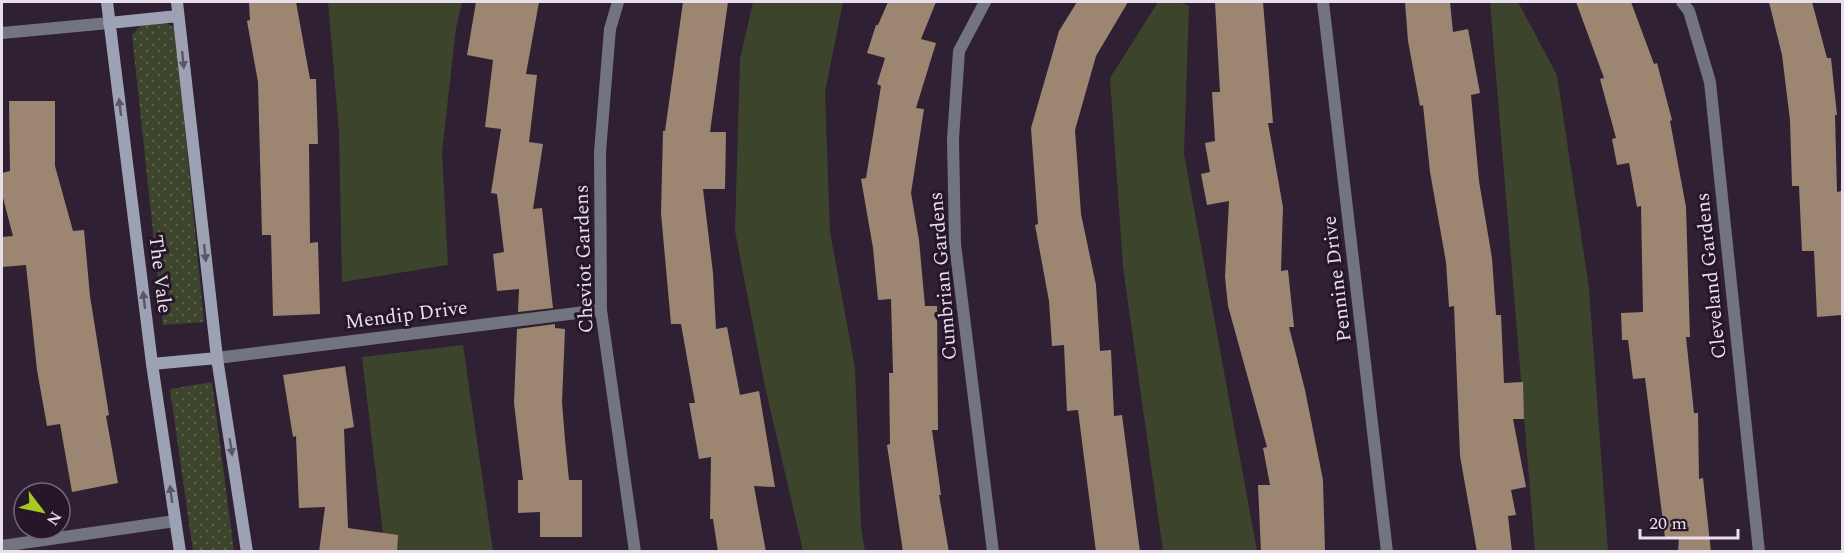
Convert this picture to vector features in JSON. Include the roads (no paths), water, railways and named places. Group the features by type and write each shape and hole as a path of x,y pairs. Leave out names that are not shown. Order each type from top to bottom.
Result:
{"street":[{"name":"The Vale","path":"107,2 152,364 180,552"},
{"path":"177,2 217,358 247,552"},
{"name":"Cheviot Gardens","path":"618,2 610,29 600,152 601,310 635,552"},
{"name":"Cumbrian Gardens","path":"985,2 959,51 952,139 955,244 993,552"},
{"name":"Pennine Drive","path":"1323,2 1387,552"},
{"name":"Cleveland Gardens","path":"1682,2 1689,10 1710,82 1759,552"},
{"path":"2,33 178,16"},
{"name":"Mendip Drive","path":"217,358 601,310"},
{"path":"152,364 217,358"},
{"path":"2,546 175,521"}]}
